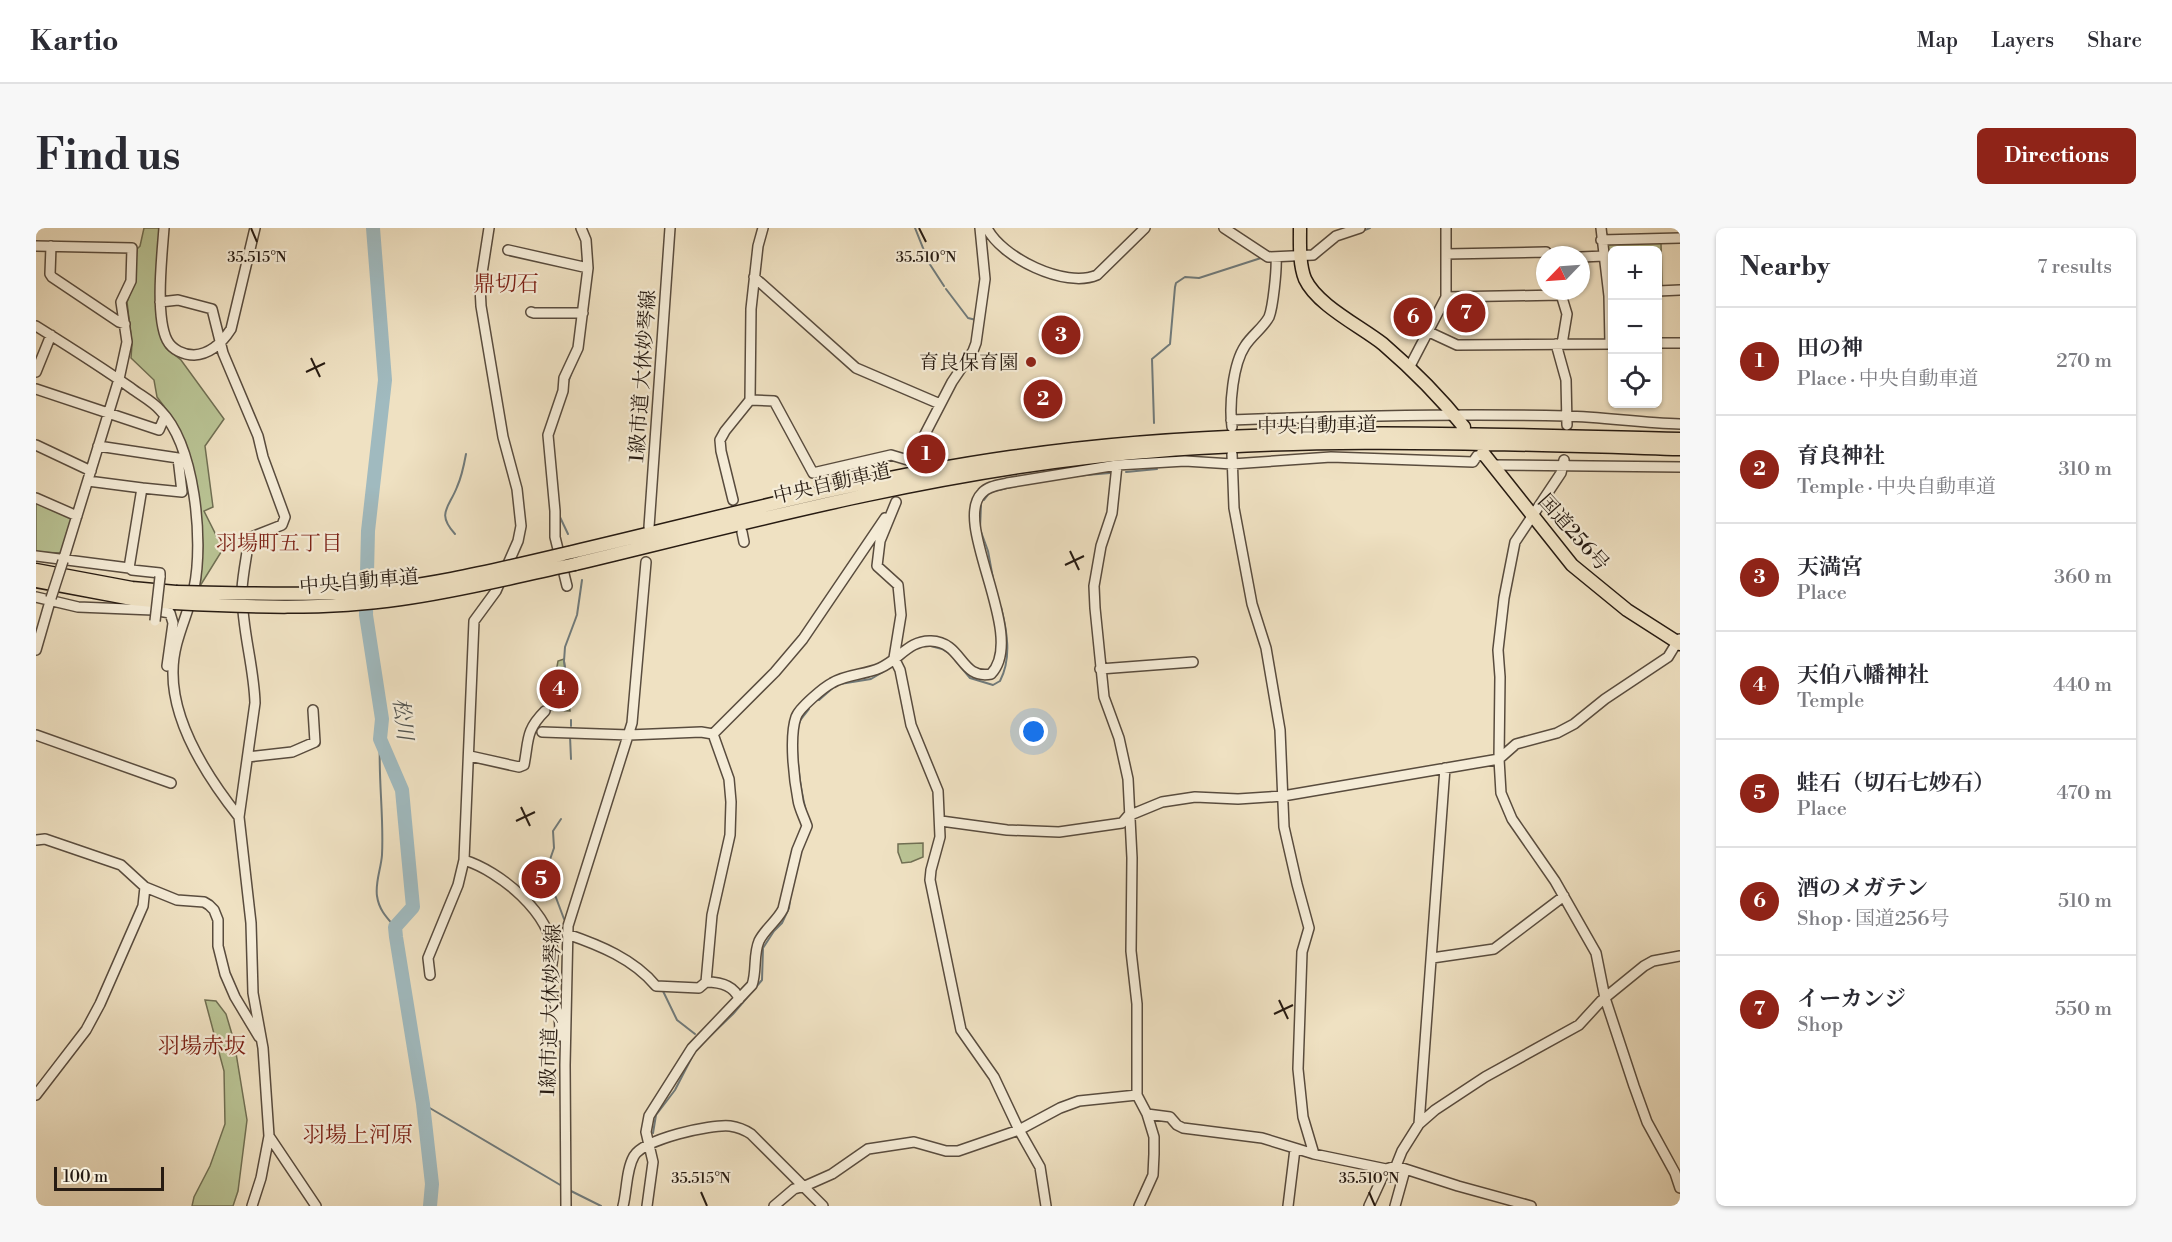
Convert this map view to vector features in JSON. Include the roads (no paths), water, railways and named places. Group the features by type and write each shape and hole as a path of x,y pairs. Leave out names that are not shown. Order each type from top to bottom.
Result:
{"highway":[{"path":"1300,228 1300,256 1304,276 1316,293 1381,343 1409,368 1464,427"},
{"name":"中央自動車道","path":"36,570 175,597 285,606 345,605 401,599 465,588 847,487 946,468 1085,448 1197,438 1354,432 1680,439"},
{"name":"中央自動車道","path":"573,558 888,490 1013,467 1088,458 1188,449 1370,443 1680,450"},
{"name":"国道256号","path":"1487,458 1559,550 1590,581 1627,610 1679,641"},
{"name":"中央自動車道","path":"36,581 132,599 175,597"}],"street":[{"path":"164,228 160,302 165,332 172,347 184,354 194,355 204,353 221,343 231,329 255,228"},
{"path":"430,975 428,958 458,885 464,860 474,621 496,591 518,541 521,526 517,489 503,437 482,306 480,286 489,228"},
{"path":"567,585 555,537 548,435 563,391 564,378 578,348 588,268 586,240 580,228"},
{"name":"1級市道 大休妙琴線","path":"649,527 670,228"},
{"path":"733,500 720,440 750,400 751,309 763,228"},
{"path":"750,400 774,401 813,473 891,455 911,461 939,404 976,343 985,279 980,228"},
{"path":"987,228 996,242 1019,258 1063,278 1091,278 1144,228"},
{"path":"1224,228 1268,257 1313,255 1336,236 1360,228"},
{"path":"1409,368 1446,297 1446,228"},
{"path":"1601,228 1608,280"},
{"path":"1601,240 1680,238"},
{"path":"36,246 132,248 131,281 121,302 127,342 119,379 36,650"},
{"path":"51,246 50,274 52,277 125,324"},
{"path":"508,250 588,268"},
{"path":"1446,254 1536,252"},
{"path":"1590,257 1604,256"},
{"path":"1276,257 1277,273 1269,317 1245,345 1237,363 1231,423 1454,415 1567,421 1595,417 1641,423 1680,424"},
{"path":"754,277 856,368 939,404"},
{"path":"1662,291 1680,290"},
{"path":"1446,297 1536,294"},
{"path":"160,302 178,300 212,309 216,333 223,353 258,436 263,457 285,517 282,525 249,538 242,589 255,703 239,817 251,923 253,993 262,1042 269,1136 261,1178 252,1206"},
{"path":"1562,300 1567,314 1559,344 1566,380 1567,421"},
{"path":"531,312 534,314 583,313"},
{"path":"36,326 119,379 159,408 173,429 188,466 197,516 198,541 194,586 188,610 178,633 174,659 173,682 177,705"},
{"path":"1429,332 1457,345 1608,344"},
{"path":"36,372 51,335"},
{"path":"1662,343 1680,343"},
{"path":"36,389 159,430 165,416"},
{"path":"36,445 89,476 142,488 182,492 178,458 98,446"},
{"path":"647,1206 653,1162 646,1132 649,1116 692,1048 752,985 760,938 779,918 783,909 797,850 807,826 798,801 794,755 793,730 799,711 830,683 847,676 869,673 885,666 914,644 932,641 952,647 968,669 974,673 991,674 1000,663 1001,631 976,535 975,503 982,492 992,487 1117,465 1232,459 1331,457 1473,462 1477,456 1564,463 1680,467"},
{"path":"1232,459 1234,508 1238,531 1252,604 1266,648 1277,713 1284,827 1309,928 1302,952 1298,1069 1303,1117 1314,1154"},
{"path":"1564,463 1561,473 1515,542 1504,598 1498,650 1501,793 1512,819 1564,896 1596,953 1605,998 1647,1122 1675,1173 1680,1188"},
{"path":"1117,465 1112,513 1101,546 1094,586 1100,669 1106,705 1119,738 1128,779 1128,816 1132,858 1131,951 1137,1004 1137,1095 1148,1114 1154,1137 1153,1175 1139,1206"},
{"path":"129,568 142,488"},
{"path":"36,498 77,516"},
{"path":"713,734 775,672 804,639 897,502 880,541 877,566 898,585 900,615 894,658 900,669 912,725 938,791 940,837 930,880 961,1030 994,1077 1019,1130 1040,1167 1046,1206"},
{"path":"36,556 160,573 155,621"},
{"name":"1級市道 大休妙琴線","path":"566,1206 567,934 575,901 632,723 646,562"},
{"path":"36,597 78,607 153,610 170,613 173,624 167,680 171,695 201,763 227,804 239,817"},
{"path":"941,821 1007,830 1059,832 1122,823 1128,816 1162,802 1195,797 1238,799 1283,796 1499,759 1516,744 1557,733 1574,724 1605,699 1668,657 1679,641"},
{"path":"1100,669 1193,662"},
{"path":"248,757 292,752 315,742 313,710"},
{"path":"470,756 519,767 524,765 530,729 533,722 545,711"},
{"path":"542,732 629,735 701,732 713,734"},
{"path":"567,934 598,945 640,970 656,986 699,988 706,982 713,909 730,835 731,802 729,779 713,734"},
{"path":"36,735 171,783"},
{"path":"1419,1124 1445,768"},
{"path":"36,840 45,839 110,861 125,869 145,887 177,900 204,902 214,909 218,920 218,946 225,974 235,997 262,1042"},
{"path":"464,860 494,873 510,885 524,897 545,928 553,952 550,987 559,1016 562,1056 565,1065"},
{"path":"38,1090 86,1030 100,1004 143,906 145,887"},
{"path":"1432,958 1494,949 1564,896"},
{"path":"1395,1206 1402,1151 1419,1124 1463,1090 1579,1025 1605,998 1644,966 1653,961 1680,956"},
{"path":"706,982 730,987 737,993 739,999"},
{"path":"774,1206 794,1189 832,1174 868,1149 914,1142 946,1151 958,1151 1019,1130 1060,1108 1079,1101 1137,1095"},
{"path":"1148,1114 1170,1117 1183,1128 1262,1138 1314,1154 1386,1169 1401,1168 1531,1206"},
{"path":"623,1206 635,1155 649,1144 722,1126 737,1127 757,1138 823,1206"},
{"path":"269,1136 316,1206"},
{"path":"1288,1206 1295,1149"},
{"path":"1369,1206 1386,1169"}],"waterway":[{"name":"松川","path":"373,228 385,380 368,531 366,615 382,719 380,739 402,790 413,907 395,927 423,1104 432,1184 430,1206"},
{"path":"915,228 929,263 944,286"},
{"path":"1349,236 1370,228"},
{"path":"1154,423 1152,359 1170,344 1176,283 1185,277 1199,278 1261,258"},
{"path":"946,289 968,318 976,320"},
{"path":"77,357 108,378"},
{"path":"568,383 572,371"},
{"path":"455,534 449,527 445,515 460,479 466,454"},
{"path":"1126,472 1157,469"},
{"path":"1075,476 1110,473"},
{"path":"984,500 990,492 1016,486"},
{"path":"981,505 980,529 988,551 994,584"},
{"path":"559,515 568,534"},
{"path":"570,708 564,661 565,647 577,615 582,580"},
{"path":"955,660 970,678 993,685 1000,681 1007,654 1001,607"},
{"path":"468,666 470,624"},
{"path":"927,645 942,649 952,655"},
{"path":"840,684 871,679 893,666"},
{"path":"819,700 835,686"},
{"path":"806,811 800,778 797,739 800,721 809,709"},
{"path":"571,720 571,726"},
{"path":"570,736 571,759"},
{"path":"380,739 382,840 377,896 381,910 395,927"},
{"path":"561,819 553,831 554,848 546,871 564,919"},
{"path":"707,1039 733,1014 762,980 763,948 782,923 790,900"},
{"path":"662,989 677,1020 695,1034"},
{"path":"653,1133 656,1115 675,1090 692,1057"},
{"path":"423,1104 562,1186"},
{"path":"569,1190 601,1206"}],"place":[{"name":"イーカンジ","path":"1466,313"},
{"name":"酒のメガテン","path":"1413,317"},
{"name":"天満宮","path":"1061,335"},
{"name":"育良保育園","path":"1031,362"},
{"name":"育良神社","path":"1043,399"},
{"name":"田の神","path":"926,454"},
{"name":"天伯八幡神社","path":"559,689"},
{"name":"蛙石（切石七妙石）","path":"541,879"}],"district":[{"name":"鼎切石","path":"506,283"},
{"name":"羽場町五丁目","path":"279,543"},
{"name":"羽場赤坂","path":"202,1045"},
{"name":"羽場上河原","path":"358,1134"}]}
